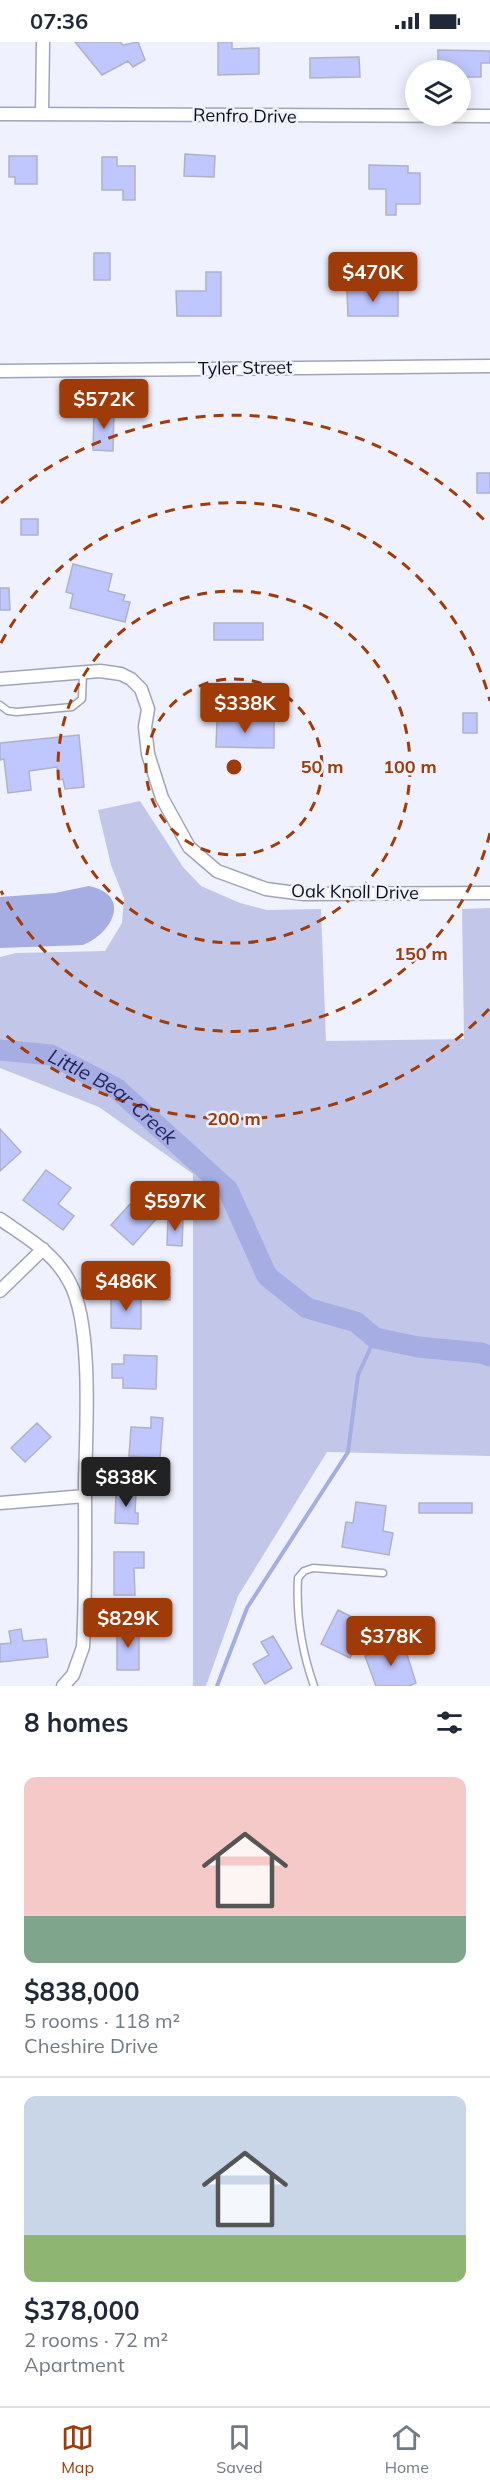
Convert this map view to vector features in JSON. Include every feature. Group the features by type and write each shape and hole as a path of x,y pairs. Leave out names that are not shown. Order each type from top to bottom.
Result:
{"street":[{"path":"42,114 43,42"},
{"name":"Renfro Drive","path":"0,114 490,116"},
{"name":"Tyler Street","path":"0,371 490,366"},
{"name":"Oak Knoll Drive","path":"0,679 100,671 121,674 131,679 141,689 148,709 145,727 148,754 162,798 189,847 217,871 266,889 304,894 490,893"},
{"path":"0,1219 51,1254 72,1286 81,1320 84,1344 85,1611 83,1647 73,1675 63,1686"},
{"path":"0,1291 43,1249"},
{"path":"0,1503 85,1496"}],"lane":[{"path":"0,705 8,711 17,712 72,707 82,699 83,672"},
{"path":"314,1686 306,1663 297,1599 298,1578 304,1571 313,1568 383,1573"}],"shaded area":[{"path":"140,801 183,867 201,886 240,903 267,910 321,909 326,1041 464,1039 462,909 490,908 490,1456 327,1452 238,1596 206,1686 193,1686 193,1174 99,1107 0,1068 0,957 16,953 105,951 122,923 124,898 111,865 98,810"},
{"path":"89,886 110,897 114,905 109,923 94,939 83,945 0,948 0,897 55,893"}],"building":[{"path":"75,42 120,42 123,45 138,42 145,60 133,67 128,61 102,75"},
{"path":"218,42 232,42 232,49 259,48 259,74 218,75"},
{"path":"438,50 490,51 490,63 481,63 481,77 471,77 471,60 438,60"},
{"path":"359,57 360,77 310,78 310,58"},
{"path":"185,154 215,156 214,177 184,176"},
{"path":"9,156 37,156 37,184 15,184 15,177 9,177"},
{"path":"102,157 117,157 117,166 135,166 135,200 123,200 123,190 102,190"},
{"path":"369,165 408,166 408,173 420,173 420,204 396,204 396,215 386,215 386,189 369,189"},
{"path":"94,253 110,253 110,280 94,280"},
{"path":"206,272 221,272 221,316 177,316 176,291 206,291"},
{"path":"347,290 398,290 398,316 348,316"},
{"path":"94,409 114,410 113,451 93,450"},
{"path":"477,473 490,473 490,493 477,493"},
{"path":"21,519 38,519 38,535 21,535"},
{"path":"73,564 112,574 108,591 125,595 123,601 130,602 125,622 70,608 73,594 66,592"},
{"path":"0,588 9,588 10,610 0,610"},
{"path":"214,623 263,623 263,640 214,640"},
{"path":"463,713 477,713 477,733 463,733"},
{"path":"217,719 274,720 274,748 216,747"},
{"path":"79,735 84,787 65,789 63,779 59,780 57,767 29,771 31,790 8,793 4,759 0,760 0,743"},
{"path":"0,1129 21,1152 0,1171"},
{"path":"46,1170 71,1188 58,1204 74,1216 63,1230 23,1200"},
{"path":"130,1204 143,1216 149,1209 158,1217 133,1245 111,1225"},
{"path":"168,1218 183,1219 182,1246 167,1245"},
{"path":"148,1277 170,1277 170,1300 147,1299"},
{"path":"111,1296 141,1297 141,1329 111,1328"},
{"path":"124,1355 157,1356 156,1389 123,1388 123,1378 112,1378 112,1364 124,1364"},
{"path":"151,1417 163,1418 160,1458 129,1456 131,1427 151,1428"},
{"path":"37,1423 51,1437 25,1462 11,1448"},
{"path":"116,1491 136,1492 135,1513 138,1513 138,1524 115,1523"},
{"path":"356,1502 386,1506 383,1531 393,1533 389,1555 342,1547 346,1522 353,1523"},
{"path":"419,1503 472,1503 472,1513 419,1513"},
{"path":"114,1552 144,1552 144,1568 134,1568 135,1595 114,1595"},
{"path":"338,1610 366,1624 350,1658 321,1644"},
{"path":"117,1627 139,1627 139,1670 117,1670"},
{"path":"21,1629 23,1641 46,1639 48,1657 0,1662 0,1644 11,1643 9,1631"},
{"path":"273,1636 292,1668 265,1684 253,1664 269,1655 261,1642"},
{"path":"403,1642 416,1683 409,1686 376,1686 365,1656"}],"waterway":[{"name":"Little Bear Creek","path":"0,1050 51,1055 116,1088 228,1190 267,1276 307,1308 356,1322 375,1338 418,1347 481,1353 490,1356"},
{"path":"217,1686 247,1608 348,1452 358,1375 375,1338"}]}
